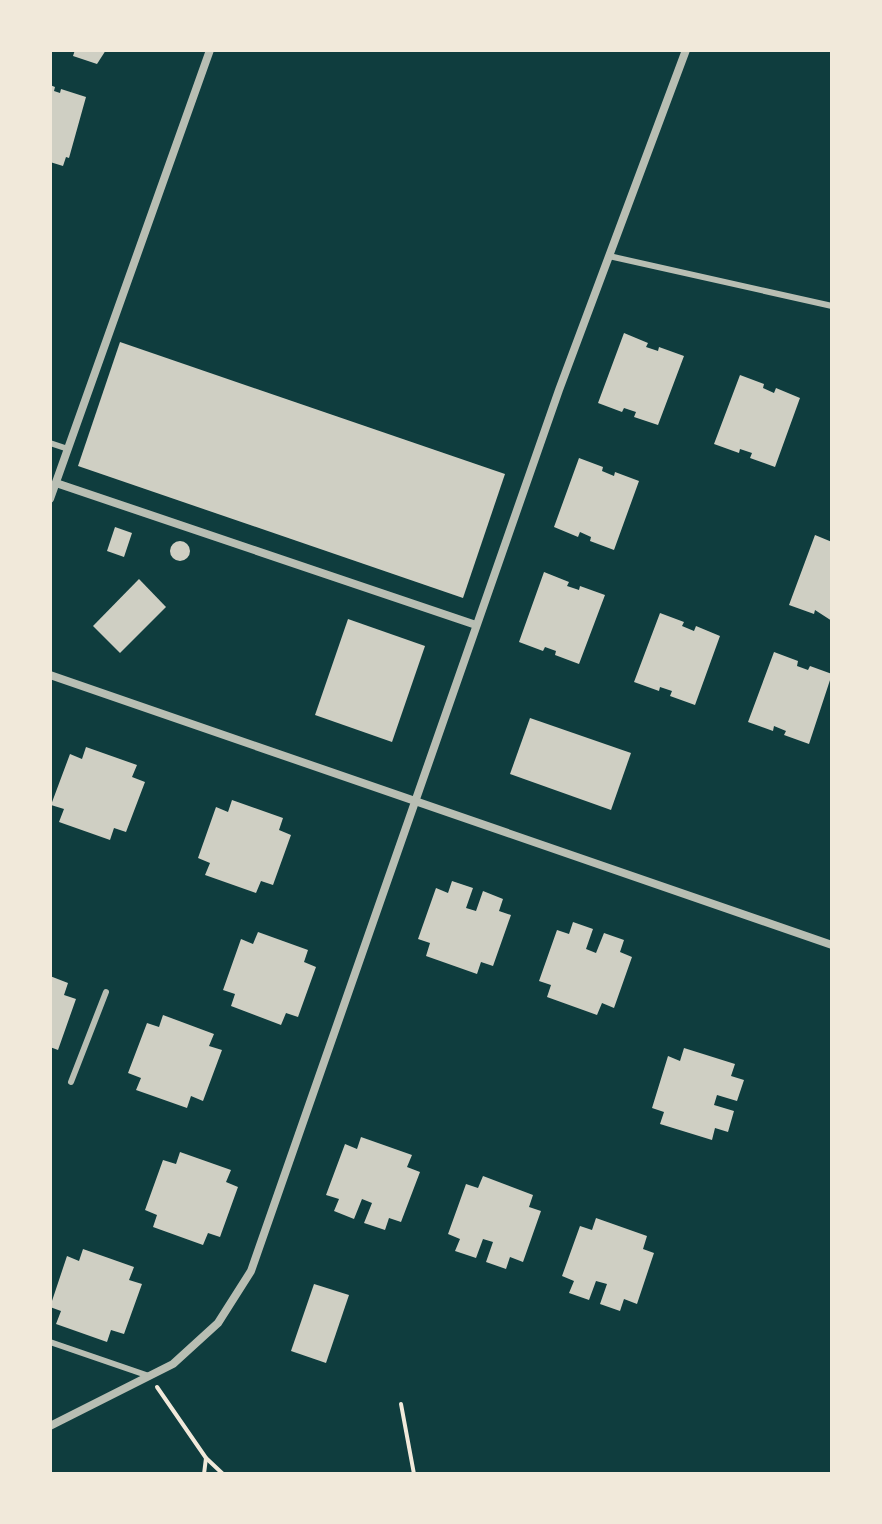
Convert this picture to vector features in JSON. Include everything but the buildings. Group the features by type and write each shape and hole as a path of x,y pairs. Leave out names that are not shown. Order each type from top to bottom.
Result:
{"street":[{"path":"50,499 210,50"},
{"path":"50,1426 173,1364 218,1323 251,1271 476,625 686,50"},
{"path":"56,483 476,625"},
{"path":"50,675 832,945"}],"lane":[{"path":"609,256 832,306"},
{"path":"50,443 68,449"},
{"path":"71,1082 106,992"},
{"path":"50,1342 149,1376"}],"path":[{"path":"149,1376 206,1458 223,1474"},
{"path":"401,1404 414,1474"},
{"path":"204,1474 206,1458"}]}
